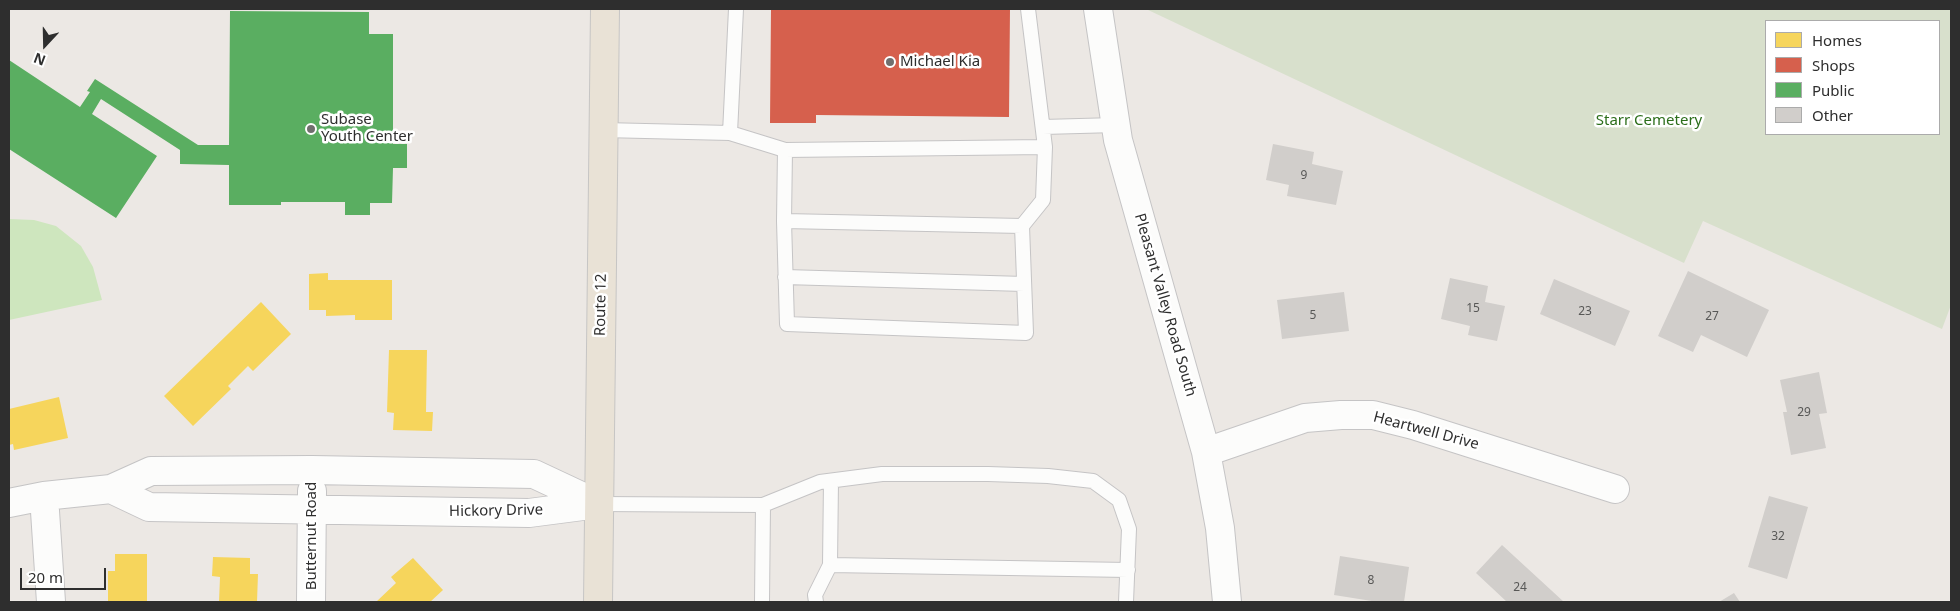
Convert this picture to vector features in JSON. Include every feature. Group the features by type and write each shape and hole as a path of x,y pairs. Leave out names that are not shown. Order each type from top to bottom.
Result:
{"highway":[{"name":"Route 12","path":"598,602 605,9"}],"street":[{"name":"Pleasant Valley Road South","path":"1098,9 1120,150 1206,452 1220,528 1227,602"},
{"name":"Heartwell Drive","path":"1206,452 1305,418 1373,415 1413,425 1615,489"},
{"name":"Hickory Drive","path":"9,502 110,489 151,471 312,470 534,474 598,504"},
{"name":"Butternut Road","path":"311,602 312,470"},
{"name":"Hickory Drive","path":"110,489 149,507 529,513 598,504"},
{"path":"44,496 51,602"}],"lane":[{"path":"730,133 736,9"},
{"path":"785,150 784,221 787,324 1026,333 1022,226 1043,200 1045,147 1028,9"},
{"path":"1043,127 1116,125"},
{"path":"603,130 730,133 785,150 1045,147"},
{"path":"784,221 1022,226"},
{"path":"785,277 1024,284"},
{"path":"598,504 763,505 820,482 882,474 996,474 1048,476 1093,481 1119,500 1129,529 1126,602"},
{"path":"816,602 815,595 830,566 830,481"},
{"path":"762,602 763,505"},
{"path":"830,566 1128,570"}],"green space":[{"name":"Starr Cemetery","path":"1146,9 1951,9 1951,305 1942,329 1703,221 1684,263"},
{"path":"9,219 34,220 56,226 81,246 93,267 102,300 9,320"}],"building: Homes":[{"path":"328,273 328,280 392,280 392,320 355,320 355,315 326,316 326,310 309,310 309,274"},
{"path":"261,302 291,334 253,371 248,366 228,386 231,389 193,426 164,396"},
{"path":"389,350 427,350 426,412 433,412 432,431 393,430 394,413 387,412"},
{"path":"59,397 68,438 14,450 13,444 9,445 9,409"},
{"path":"115,554 147,554 147,602 108,602 108,571 115,571"},
{"path":"213,557 250,558 250,574 258,574 257,602 219,602 220,577 212,576"},
{"path":"413,558 443,590 430,602 376,602 396,583 391,577"}],"building: Shops":[{"name":"Michael Kia","path":"771,9 1010,9 1009,117 816,115 816,123 770,123"}],"building: Public":[{"name":"Subase Youth Center","path":"230,11 369,12 369,34 393,34 393,144 407,144 407,168 393,168 392,203 370,203 370,215 345,215 345,202 281,202 281,205 229,205 229,165 180,164 180,150 101,99 92,114 157,156 116,218 9,149 9,60 80,107 90,92 87,91 95,79 198,145 229,145"}],"building: Other":[{"path":"1273,144 1314,152 1312,164 1343,171 1336,205 1287,196 1289,185 1266,180"},
{"path":"1688,271 1769,310 1747,357 1701,335 1693,352 1658,336"},
{"path":"1450,278 1488,286 1485,302 1505,306 1497,341 1468,335 1470,326 1441,319"},
{"path":"1554,279 1630,311 1615,346 1540,314"},
{"path":"1344,292 1349,331 1282,339 1277,300"},
{"path":"1819,372 1827,413 1819,414 1826,448 1791,455 1783,412 1787,412 1780,380"},
{"path":"1769,496 1808,507 1787,579 1748,567"},
{"path":"1502,545 1564,602 1507,602 1476,573"},
{"path":"1340,556 1409,567 1404,602 1378,602 1334,595"},
{"path":"1734,593 1740,602 1719,602"}],"place":[{"name":"Michael Kia","path":"890,62"},
{"name":"Subase Youth Center","path":"311,129"}]}
